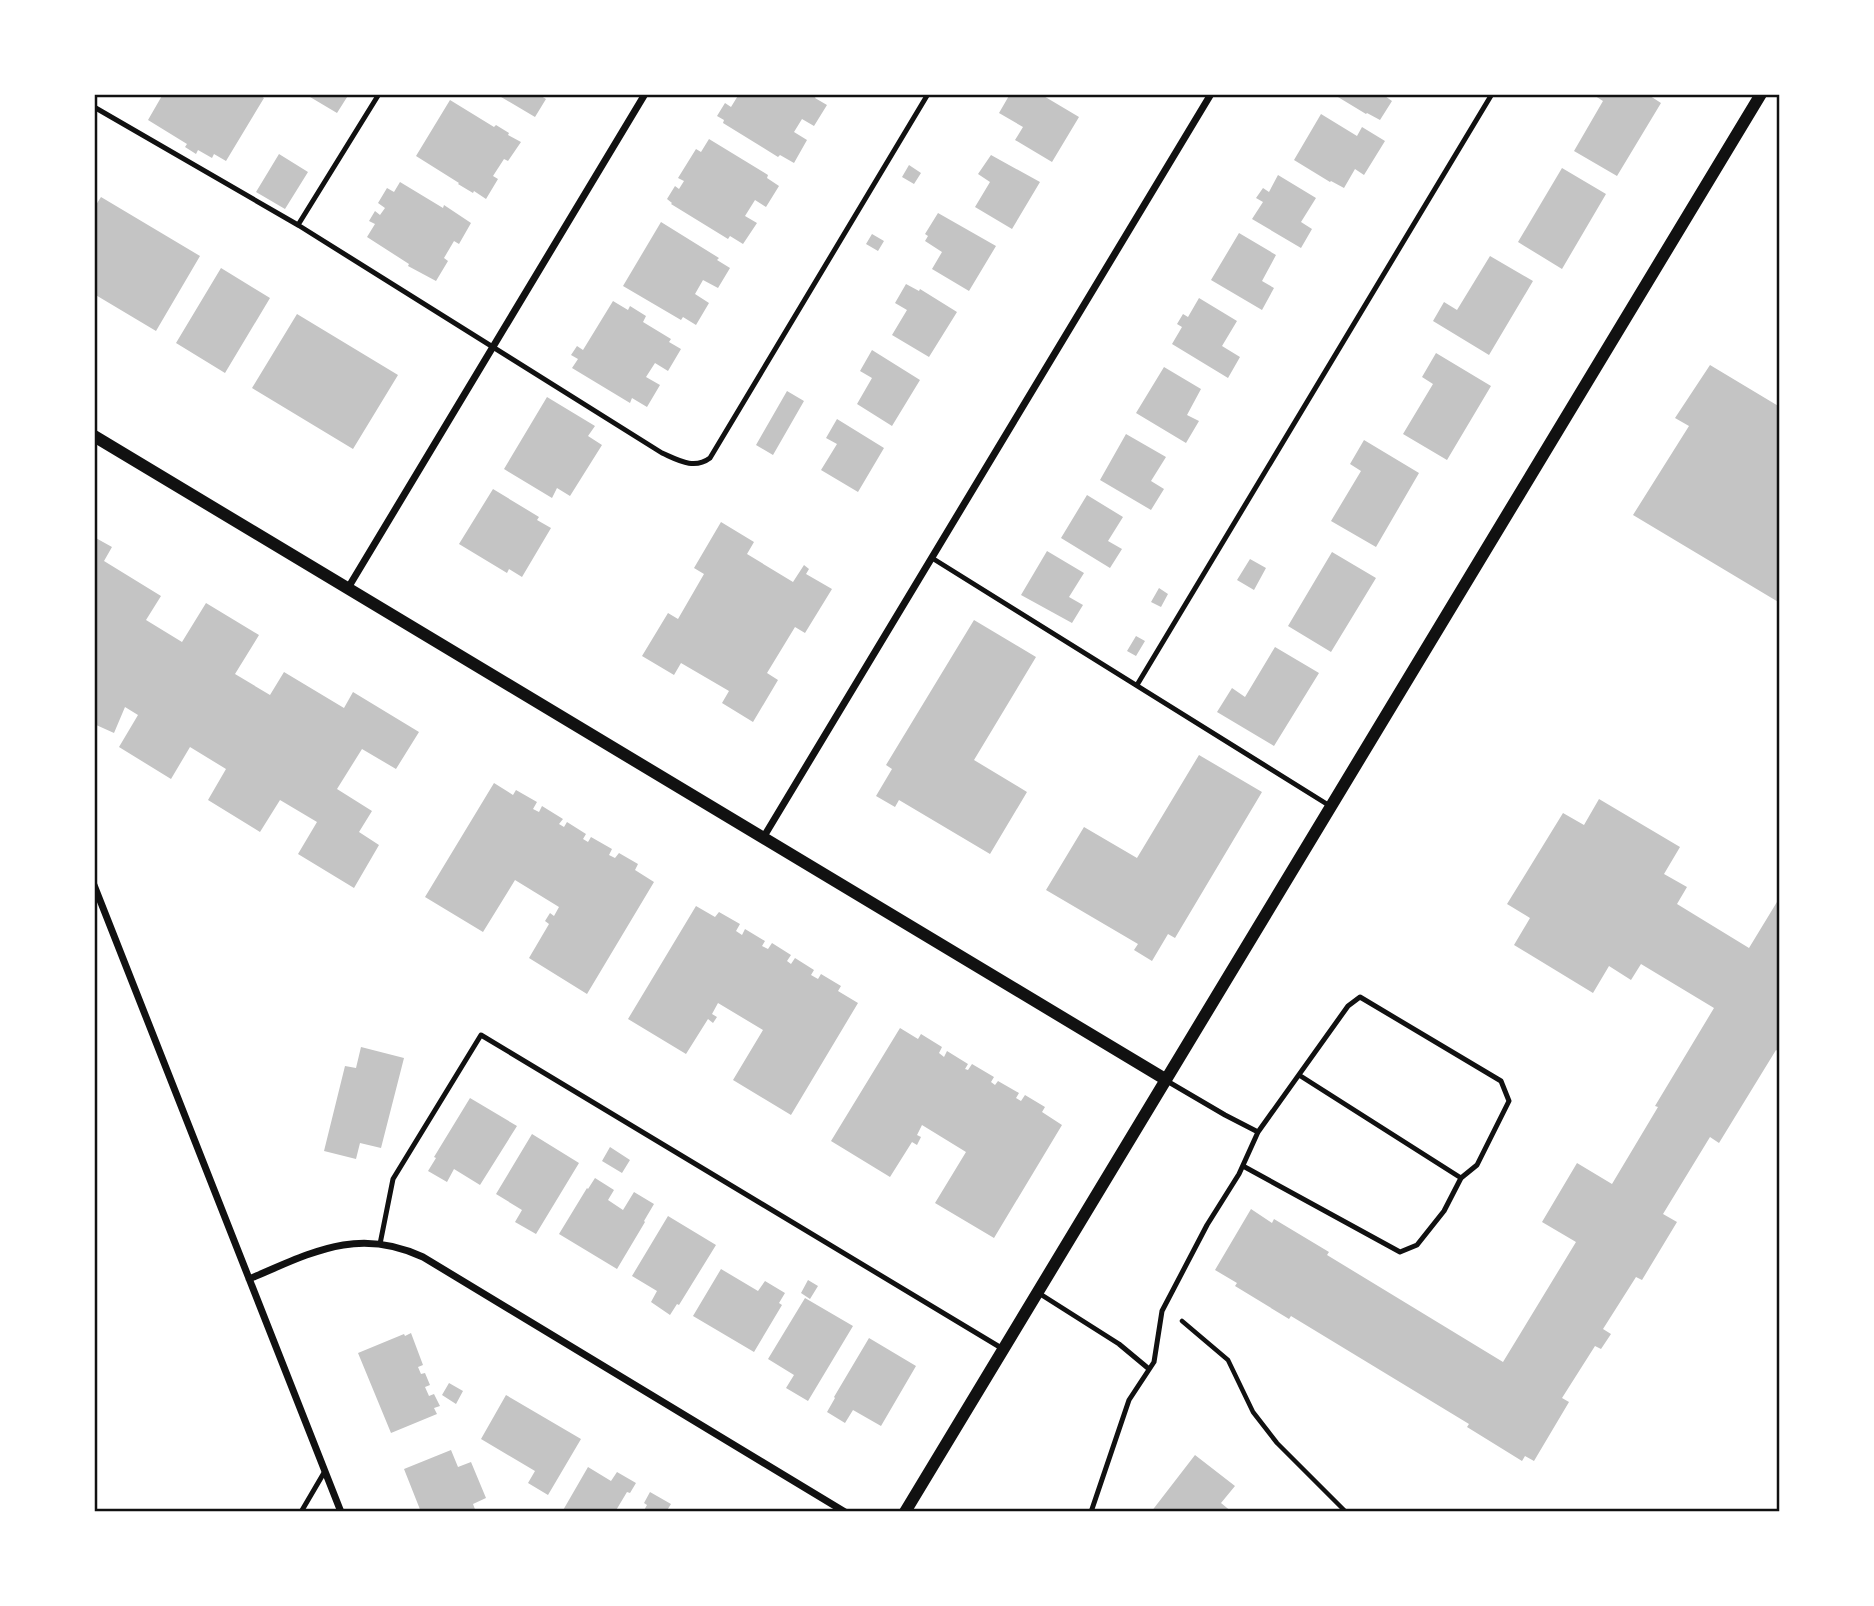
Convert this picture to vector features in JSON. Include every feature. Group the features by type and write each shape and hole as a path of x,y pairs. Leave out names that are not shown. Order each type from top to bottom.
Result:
{"street":[{"path":"348,588 645,94"},
{"path":"763,838 1211,94"},
{"path":"905,1511 1760,94"},
{"path":"94,436 1165,1079"},
{"path":"94,885 341,1511"},
{"path":"250,1279 328,1247 351,1244 395,1246 423,1257 845,1511"}],"lane":[{"path":"298,225 379,94"},
{"path":"94,107 298,225 662,453 684,463 702,464 710,458 928,94"},
{"path":"1137,685 1492,94"},
{"path":"932,558 1330,806"},
{"path":"1091,1511 1129,1400 1154,1362 1162,1311 1207,1226 1243,1166 1258,1132 1348,1006 1360,997 1501,1081 1509,1101 1477,1164 1461,1178 1444,1211 1417,1245 1400,1252 1243,1166"},
{"path":"380,1244 393,1179 481,1035 1003,1349"},
{"path":"1299,1075 1461,1178"},
{"path":"1165,1079 1258,1132"},
{"path":"1037,1292 1119,1343 1149,1369"},
{"path":"300,1511 325,1471"}],"path":[{"path":"1181,1320 1228,1360 1252,1412 1277,1443 1346,1511"}],"building":[{"path":"163,94 258,94 264,98 226,161 214,154 212,158 198,150 196,154 185,147 187,144 148,120"},
{"path":"305,94 349,94 337,113"},
{"path":"496,94 542,94 546,99 535,117"},
{"path":"739,94 817,94 815,98 827,105 814,126 802,119 794,132 807,140 794,163 780,155 778,157 723,123 724,120 717,116 725,103 731,107"},
{"path":"1010,94 1042,95 1079,117 1052,162 1015,140 1023,127 999,113"},
{"path":"1333,94 1382,94 1392,101 1380,120"},
{"path":"1592,94 1647,94 1661,103 1617,176 1574,151 1603,101"},
{"path":"450,100 521,142 508,161 504,159 493,176 498,179 486,199 416,156"},
{"path":"1321,114 1357,136 1362,127 1385,141 1364,175 1355,169 1344,188 1294,160"},
{"path":"709,139 768,175 767,178 779,186 766,207 755,200 745,216 757,223 743,244 730,236 728,239 667,199 675,186 679,189 684,181 678,178 696,149 701,152"},
{"path":"279,154 308,172 285,209 256,192"},
{"path":"991,155 1040,182 1012,229 975,207 990,182 978,174"},
{"path":"909,165 921,173 914,184 902,177"},
{"path":"1562,168 1606,194 1562,269 1518,242"},
{"path":"1278,175 1316,198 1301,222 1312,229 1301,248 1252,219 1263,202 1256,198 1263,188 1269,192"},
{"path":"400,182 471,223 459,244 454,241 444,258 448,261 436,281 408,266 409,264 367,237 375,224 369,221 375,211 380,215 385,208 378,203 387,188 394,192"},
{"path":"101,197 200,256 156,331 94,294 94,208"},
{"path":"938,213 996,246 969,291 932,269 942,252 925,241 928,236 925,234"},
{"path":"661,222 719,258 717,260 730,268 718,288 703,280 695,294 709,303 696,325 683,317 681,320 623,286"},
{"path":"1239,233 1276,255 1262,281 1274,288 1262,310 1211,280"},
{"path":"872,234 884,241 878,251 866,244"},
{"path":"1490,256 1533,281 1489,355 1433,321 1444,302 1457,310"},
{"path":"221,268 270,298 225,373 176,343"},
{"path":"906,284 919,291 920,289 957,312 929,357 892,335 907,310 895,303"},
{"path":"1199,298 1237,321 1222,346 1240,357 1228,378 1172,344 1182,327 1177,324 1183,314 1188,317"},
{"path":"613,301 628,310 630,306 646,316 643,322 671,339 669,342 681,349 668,371 655,363 646,377 660,385 647,407 632,398 630,403 572,368 578,359 571,355 577,346 583,350"},
{"path":"297,314 398,375 353,449 252,388"},
{"path":"872,350 920,380 892,426 857,404 872,378 860,371"},
{"path":"1436,353 1491,386 1447,460 1403,434 1433,384 1422,377"},
{"path":"1710,365 1780,407 1780,603 1633,515 1689,426 1675,418"},
{"path":"1164,367 1201,389 1187,415 1199,421 1186,443 1136,413"},
{"path":"787,391 804,401 773,455 756,445"},
{"path":"547,397 595,426 588,436 602,445 570,496 557,488 552,498 504,469"},
{"path":"837,419 884,448 858,492 821,470 837,444 826,438"},
{"path":"1126,434 1166,457 1151,481 1164,489 1151,510 1100,480"},
{"path":"1364,440 1419,473 1376,547 1331,521 1361,471 1350,464"},
{"path":"493,489 539,517 537,520 551,528 522,577 509,569 507,573 459,544"},
{"path":"1087,495 1123,517 1108,541 1122,549 1110,568 1061,538"},
{"path":"721,522 754,542 747,554 793,582 804,565 809,569 806,574 832,589 805,633 795,627 767,673 778,680 753,722 722,703 729,691 681,663 674,675 642,656 668,613 678,619 704,574 694,568"},
{"path":"94,537 112,547 104,561 161,596 146,620 182,642 206,603 259,635 235,674 270,695 284,672 344,708 353,692 419,732 396,769 362,749 337,789 372,811 359,832 379,845 354,888 298,854 317,822 280,800 260,832 208,800 226,769 190,747 171,779 119,747 138,715 125,707 114,733 94,724"},
{"path":"1047,551 1084,573 1069,597 1083,605 1072,623 1021,595"},
{"path":"1332,552 1376,578 1331,652 1288,626"},
{"path":"1250,559 1266,568 1254,590 1237,580"},
{"path":"1159,588 1168,594 1161,607 1151,602"},
{"path":"974,620 1036,657 974,760 1027,792 990,854 899,800 895,807 876,796 892,769 886,765"},
{"path":"1136,636 1145,641 1136,656 1127,651"},
{"path":"1275,647 1319,673 1274,746 1217,712 1232,688 1245,697"},
{"path":"1199,755 1262,792 1175,938 1168,934 1152,961 1134,950 1138,944 1046,890 1084,827 1137,858"},
{"path":"494,783 513,795 516,790 537,802 533,809 539,812 542,806 563,819 559,824 564,827 567,822 586,834 583,839 588,842 591,837 612,849 609,855 615,858 619,853 638,864 635,870 654,882 587,994 529,958 549,924 545,921 550,913 554,916 559,907 515,880 483,932 425,897"},
{"path":"1599,799 1680,847 1664,874 1687,887 1677,904 1749,948 1780,897 1780,1052 1776,1050 1719,1143 1710,1137 1663,1214 1677,1222 1642,1280 1636,1277 1603,1329 1611,1334 1601,1349 1595,1346 1562,1398 1569,1402 1534,1461 1525,1456 1522,1461 1467,1427 1469,1424 1291,1316 1289,1319 1235,1286 1237,1283 1215,1270 1251,1209 1272,1223 1274,1219 1329,1252 1327,1255 1503,1362 1576,1242 1542,1222 1577,1163 1612,1184 1714,1008 1641,964 1631,980 1609,966 1593,993 1514,945 1530,918 1507,904 1563,813 1584,825"},
{"path":"696,906 715,917 719,912 740,924 736,931 742,935 745,929 765,941 762,946 768,949 772,943 791,955 787,961 791,964 795,958 814,970 811,975 818,979 821,974 841,986 838,991 858,1003 791,1115 733,1080 763,1030 718,1003 712,1014 717,1017 713,1023 708,1019 686,1054 628,1019"},
{"path":"900,1028 918,1039 921,1034 942,1047 939,1053 944,1057 947,1051 968,1064 965,1069 968,1070 972,1064 994,1077 991,1082 995,1085 998,1081 1019,1093 1016,1098 1021,1101 1025,1095 1045,1107 1042,1112 1062,1125 994,1238 935,1203 966,1152 922,1125 917,1135 921,1137 917,1145 912,1142 890,1177 831,1141"},
{"path":"361,1047 404,1058 381,1148 360,1143 356,1159 324,1151 345,1066 356,1068"},
{"path":"470,1098 517,1126 480,1185 454,1169 447,1182 428,1171"},
{"path":"532,1134 579,1163 536,1234 515,1222 522,1210 496,1194"},
{"path":"610,1147 630,1160 622,1173 602,1161"},
{"path":"595,1178 614,1190 608,1200 623,1210 634,1192 654,1204 617,1269 559,1234"},
{"path":"668,1216 716,1245 670,1315 651,1302 657,1291 632,1276"},
{"path":"721,1269 758,1291 765,1281 785,1293 779,1303 782,1305 754,1352 693,1316"},
{"path":"808,1280 818,1286 810,1299 801,1293"},
{"path":"805,1298 853,1326 808,1401 786,1388 794,1375 768,1359"},
{"path":"411,1333 423,1365 418,1367 421,1374 425,1373 430,1385 425,1387 429,1396 434,1394 440,1406 434,1408 437,1414 391,1433 358,1353"},
{"path":"869,1338 916,1366 881,1426 853,1410 845,1423 827,1412"},
{"path":"449,1383 463,1391 456,1404 442,1395"},
{"path":"506,1395 581,1439 548,1495 528,1483 535,1471 481,1439"},
{"path":"451,1450 458,1467 471,1462 486,1498 473,1504 476,1512 421,1512 404,1469"},
{"path":"1195,1455 1235,1486 1221,1503 1232,1512 1151,1512"},
{"path":"588,1467 611,1481 617,1472 636,1483 615,1512 562,1512"},
{"path":"650,1492 671,1504 666,1512 643,1512"}]}
